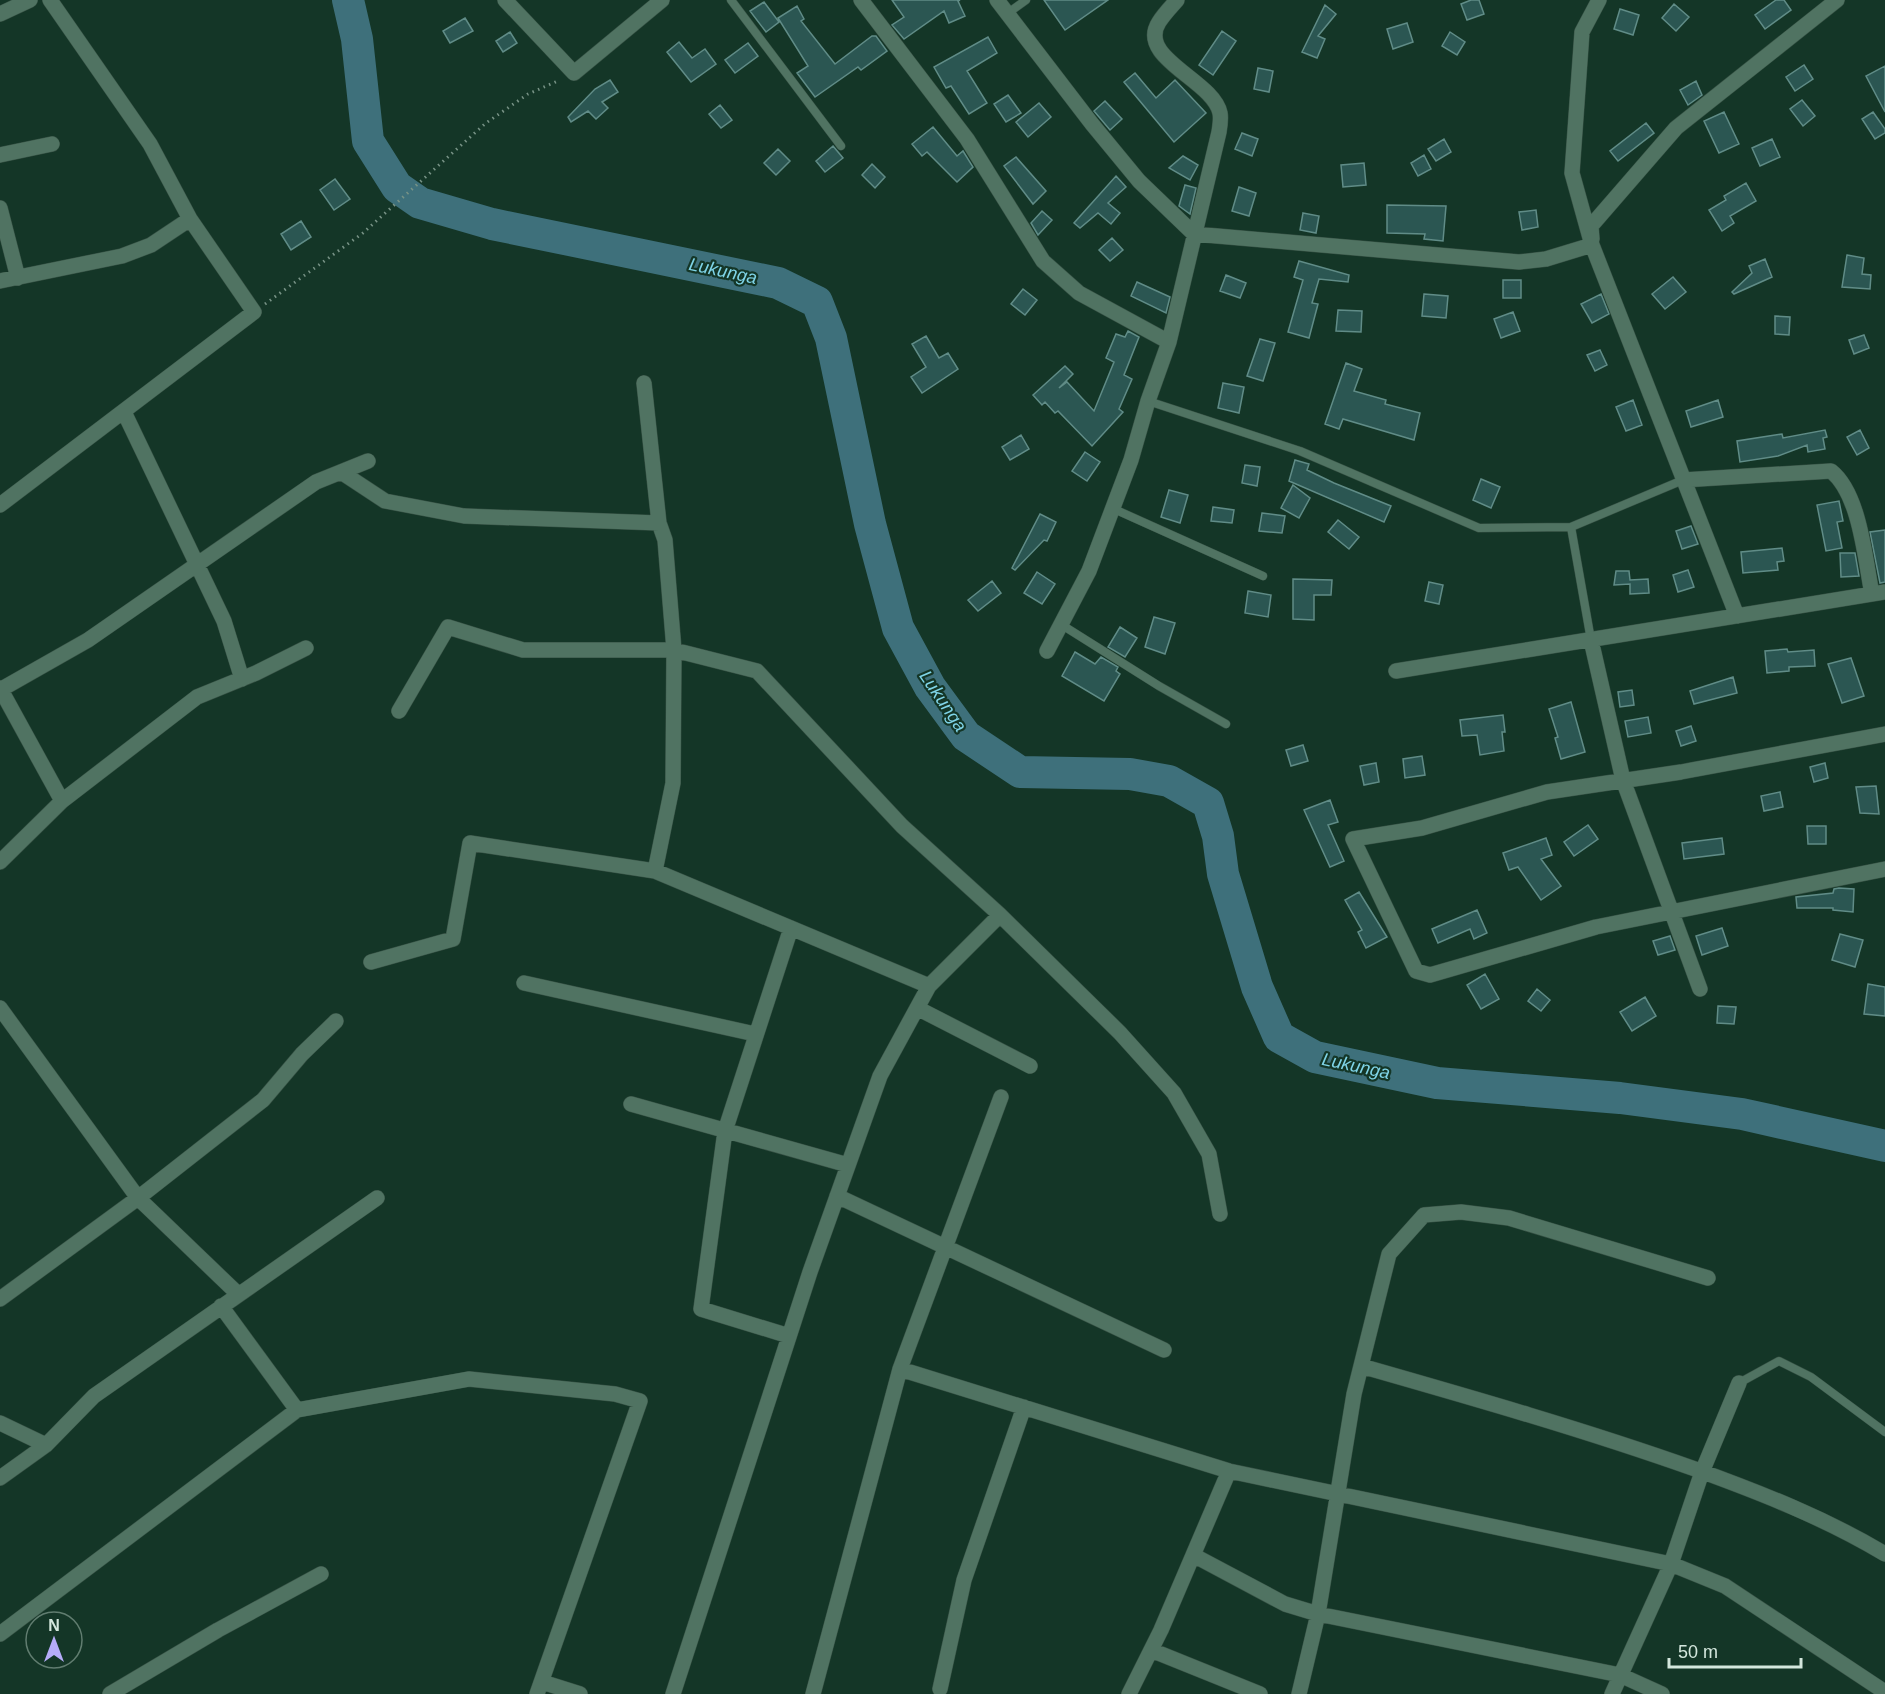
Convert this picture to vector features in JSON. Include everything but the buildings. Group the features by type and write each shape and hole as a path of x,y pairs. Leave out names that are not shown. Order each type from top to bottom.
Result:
{"street":[{"path":"0,14 30,0"},
{"path":"0,505 254,312 190,219 150,144 50,0"},
{"path":"505,0 574,73 662,0"},
{"path":"861,0 967,139 1043,261 1079,293 1169,342"},
{"path":"997,0 1139,181 1194,234 1519,262 1546,259 1592,245"},
{"path":"1047,651 1089,571 1114,509 1169,342 1219,132 1220,113 1212,97 1159,51 1155,39 1158,24 1177,0"},
{"path":"1599,0 1582,32 1572,173 1592,245 1737,616"},
{"path":"1592,245 1591,226 1676,128 1837,0"},
{"path":"0,155 52,144"},
{"path":"0,208 18,278"},
{"path":"0,281 122,256 151,244 190,219"},
{"path":"644,383 658,523 665,540 674,650 673,783 655,871"},
{"path":"124,412 224,621 242,679"},
{"path":"62,801 0,689 88,640 316,482 368,460"},
{"path":"1396,671 1879,593 1854,506 1839,478 1831,471 1683,480"},
{"path":"341,472 385,501 464,516 658,523"},
{"path":"399,711 448,627 523,650 674,650 757,671 902,826 1000,915 1120,1033 1174,1093 1209,1154 1220,1214"},
{"path":"1591,640 1623,780 1700,989"},
{"path":"0,862 62,801 197,697 242,679 306,648"},
{"path":"1885,734 1547,792 1422,828 1353,839 1416,971 1430,975 1596,927 1885,869"},
{"path":"371,962 453,939 470,843 655,871 929,986"},
{"path":"673,1694 789,1336 880,1076 929,986 1000,915"},
{"path":"789,1336 701,1309 725,1131 791,928"},
{"path":"524,983 755,1034"},
{"path":"917,1008 1030,1066"},
{"path":"1,1011 138,1198 238,1294"},
{"path":"0,1299 138,1198 263,1100 302,1054 336,1021"},
{"path":"813,1694 900,1369 1001,1096"},
{"path":"631,1104 848,1165"},
{"path":"837,1196 1164,1350"},
{"path":"0,1478 46,1445 94,1396 377,1198"},
{"path":"1299,1694 1318,1614 1337,1493 1361,1366 1389,1254 1424,1215 1461,1212 1509,1218 1708,1278"},
{"path":"221,1306 297,1410"},
{"path":"1361,1366 1571,1426 1702,1472 1821,1518 1885,1554"},
{"path":"900,1369 1230,1471 1671,1564 1725,1586 1885,1692"},
{"path":"0,1634 297,1410 469,1379 615,1394 640,1401 539,1688 580,1694"},
{"path":"1612,1694 1671,1564 1702,1472 1739,1383"},
{"path":"940,1689 964,1580 1024,1407"},
{"path":"0,1423 46,1445"},
{"path":"1129,1694 1151,1650 1230,1471"},
{"path":"1193,1555 1285,1604 1318,1614 1620,1675 1662,1694"},
{"path":"110,1694 218,1630 321,1574"},
{"path":"1151,1650 1260,1694"}],"lane":[{"path":"731,0 841,146"},
{"path":"1008,13 1026,0"},
{"path":"1148,401 1300,452 1479,528 1571,527 1683,480"},
{"path":"1114,509 1263,576"},
{"path":"1571,527 1591,640"},
{"path":"1062,625 1159,686 1226,724"},
{"path":"1739,1383 1779,1361 1811,1377 1885,1432"}],"path":[{"path":"254,312 363,233 486,123 528,94 574,73"}],"waterway":[{"name":"Lukunga","path":"348,0 357,39 368,141 397,187 420,203 492,224 778,283 817,302 831,338 870,524 898,628 930,687 966,736 1020,772 1130,774 1169,781 1208,803 1218,836 1223,874 1257,987 1279,1037 1315,1057 1437,1083 1620,1098 1742,1114 1885,1146"}]}
